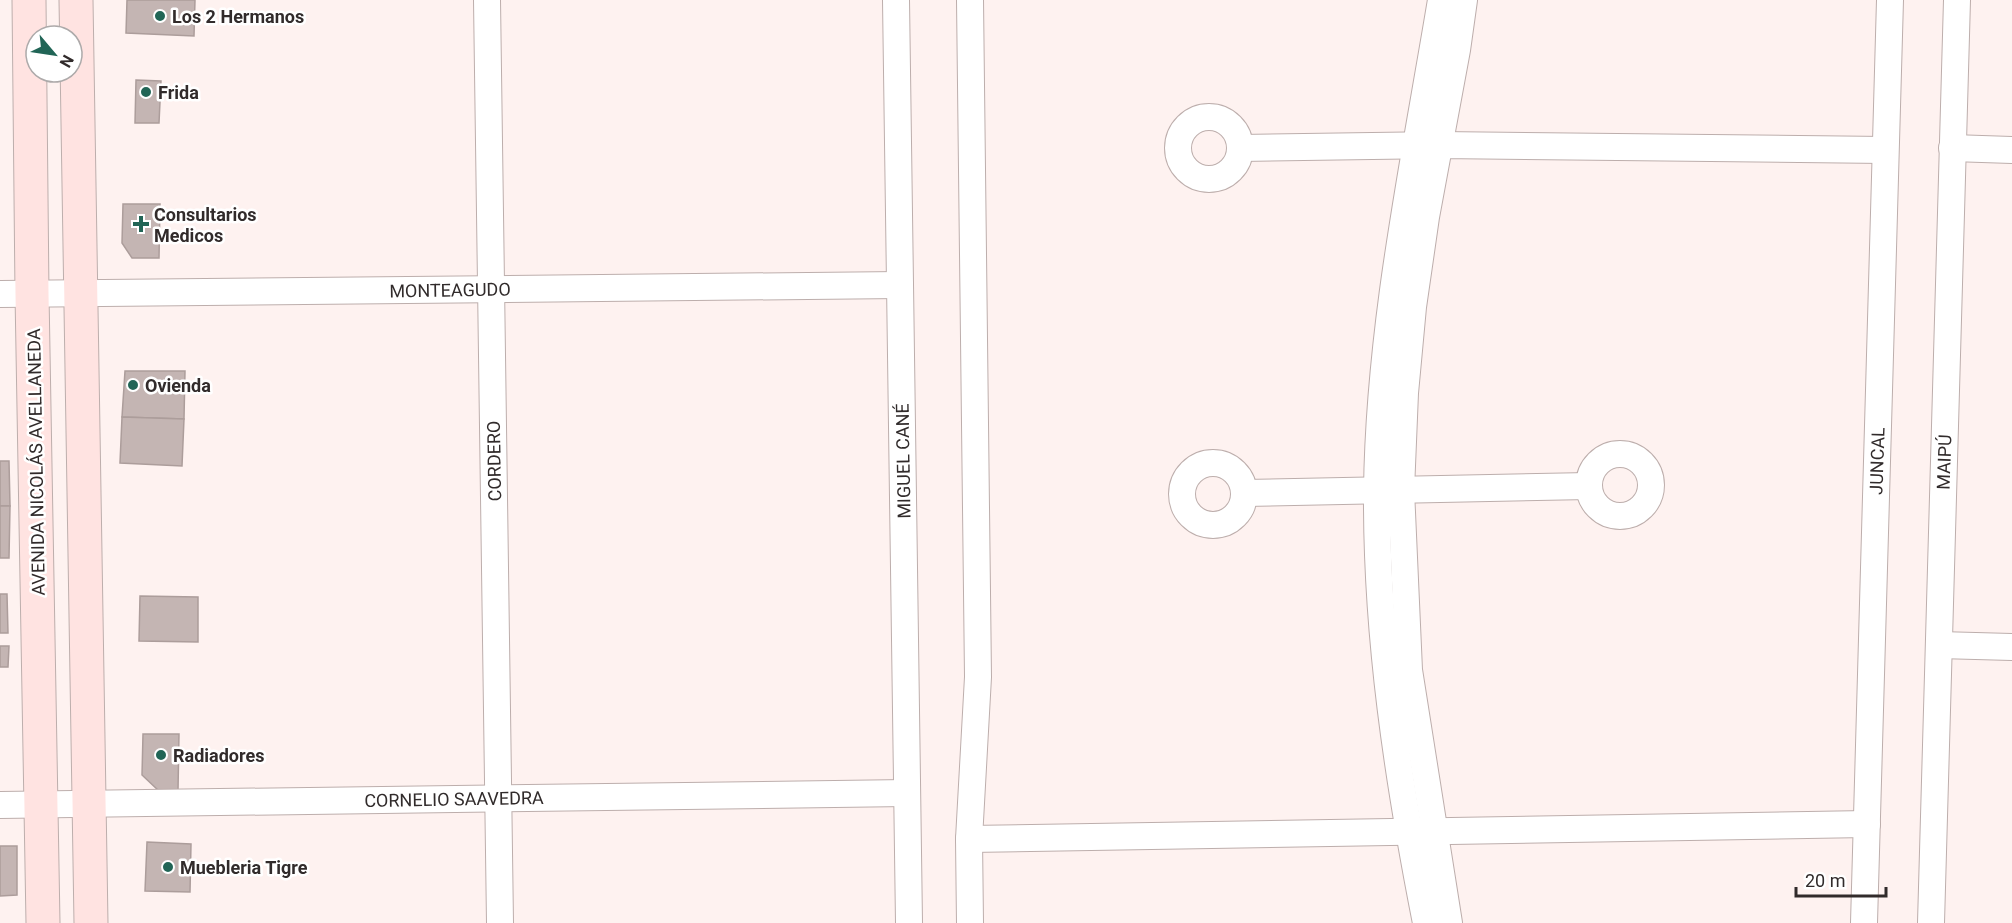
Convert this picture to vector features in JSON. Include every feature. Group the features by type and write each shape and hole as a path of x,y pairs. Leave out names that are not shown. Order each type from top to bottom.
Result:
{"main road":[{"name":"AVENIDA NICOLÁS AVELLANEDA","path":"29,0 43,923"},
{"path":"76,0 91,923"}],"street":[{"name":"CORDERO","path":"487,0 500,923"},
{"name":"MIGUEL CANÉ","path":"896,0 909,923"},
{"path":"970,0 978,677 969,839 970,923"},
{"path":"1428,145 1441,0"},
{"path":"1449,923 1408,670 1389,490 1383,378 1393,287 1464,0"},
{"name":"JUNCAL","path":"1864,923 1890,0"},
{"name":"MAIPÚ","path":"1931,923 1957,0"},
{"path":"1240,148 1428,145 1885,150"},
{"path":"1952,148 2012,150"},
{"name":"MONTEAGUDO","path":"0,294 900,285"},
{"path":"1244,493 1589,486"},
{"path":"1389,490 1378,550 1385,667 1408,832 1426,923"},
{"path":"1939,645 2012,646"},
{"name":"CORNELIO SAAVEDRA","path":"0,805 907,793"},
{"path":"969,839 1867,824"}],"building":[{"name":"Los 2 Hermanos","path":"127,0 195,0 194,36 126,33"},
{"path":"136,80 161,81 159,123 135,123"},
{"name":"Consultarios Medicos","path":"123,204 160,204 159,258 132,258 122,243"},
{"path":"125,371 185,371 184,419 122,417"},
{"path":"122,417 184,419 182,466 120,463"},
{"path":"0,461 9,461 10,506 0,506"},
{"path":"0,506 10,506 9,558 0,558"},
{"path":"0,594 7,594 8,633 0,633"},
{"path":"140,596 198,597 198,642 139,641"},
{"path":"0,646 9,646 8,667 0,667"},
{"name":"Radiadores","path":"143,734 179,734 178,791 159,791 142,775"},
{"name":"Muebleria Tigre","path":"147,842 191,844 190,892 145,891"},
{"path":"0,846 17,846 17,895 0,896"}],"place":[{"name":"Los 2 Hermanos","path":"160,16"},
{"name":"Frida","path":"146,92"},
{"name":"Consultarios Medicos","path":"141,224"},
{"name":"Ovienda","path":"133,385"},
{"name":"Radiadores","path":"161,755"},
{"name":"Muebleria Tigre","path":"168,867"}]}
